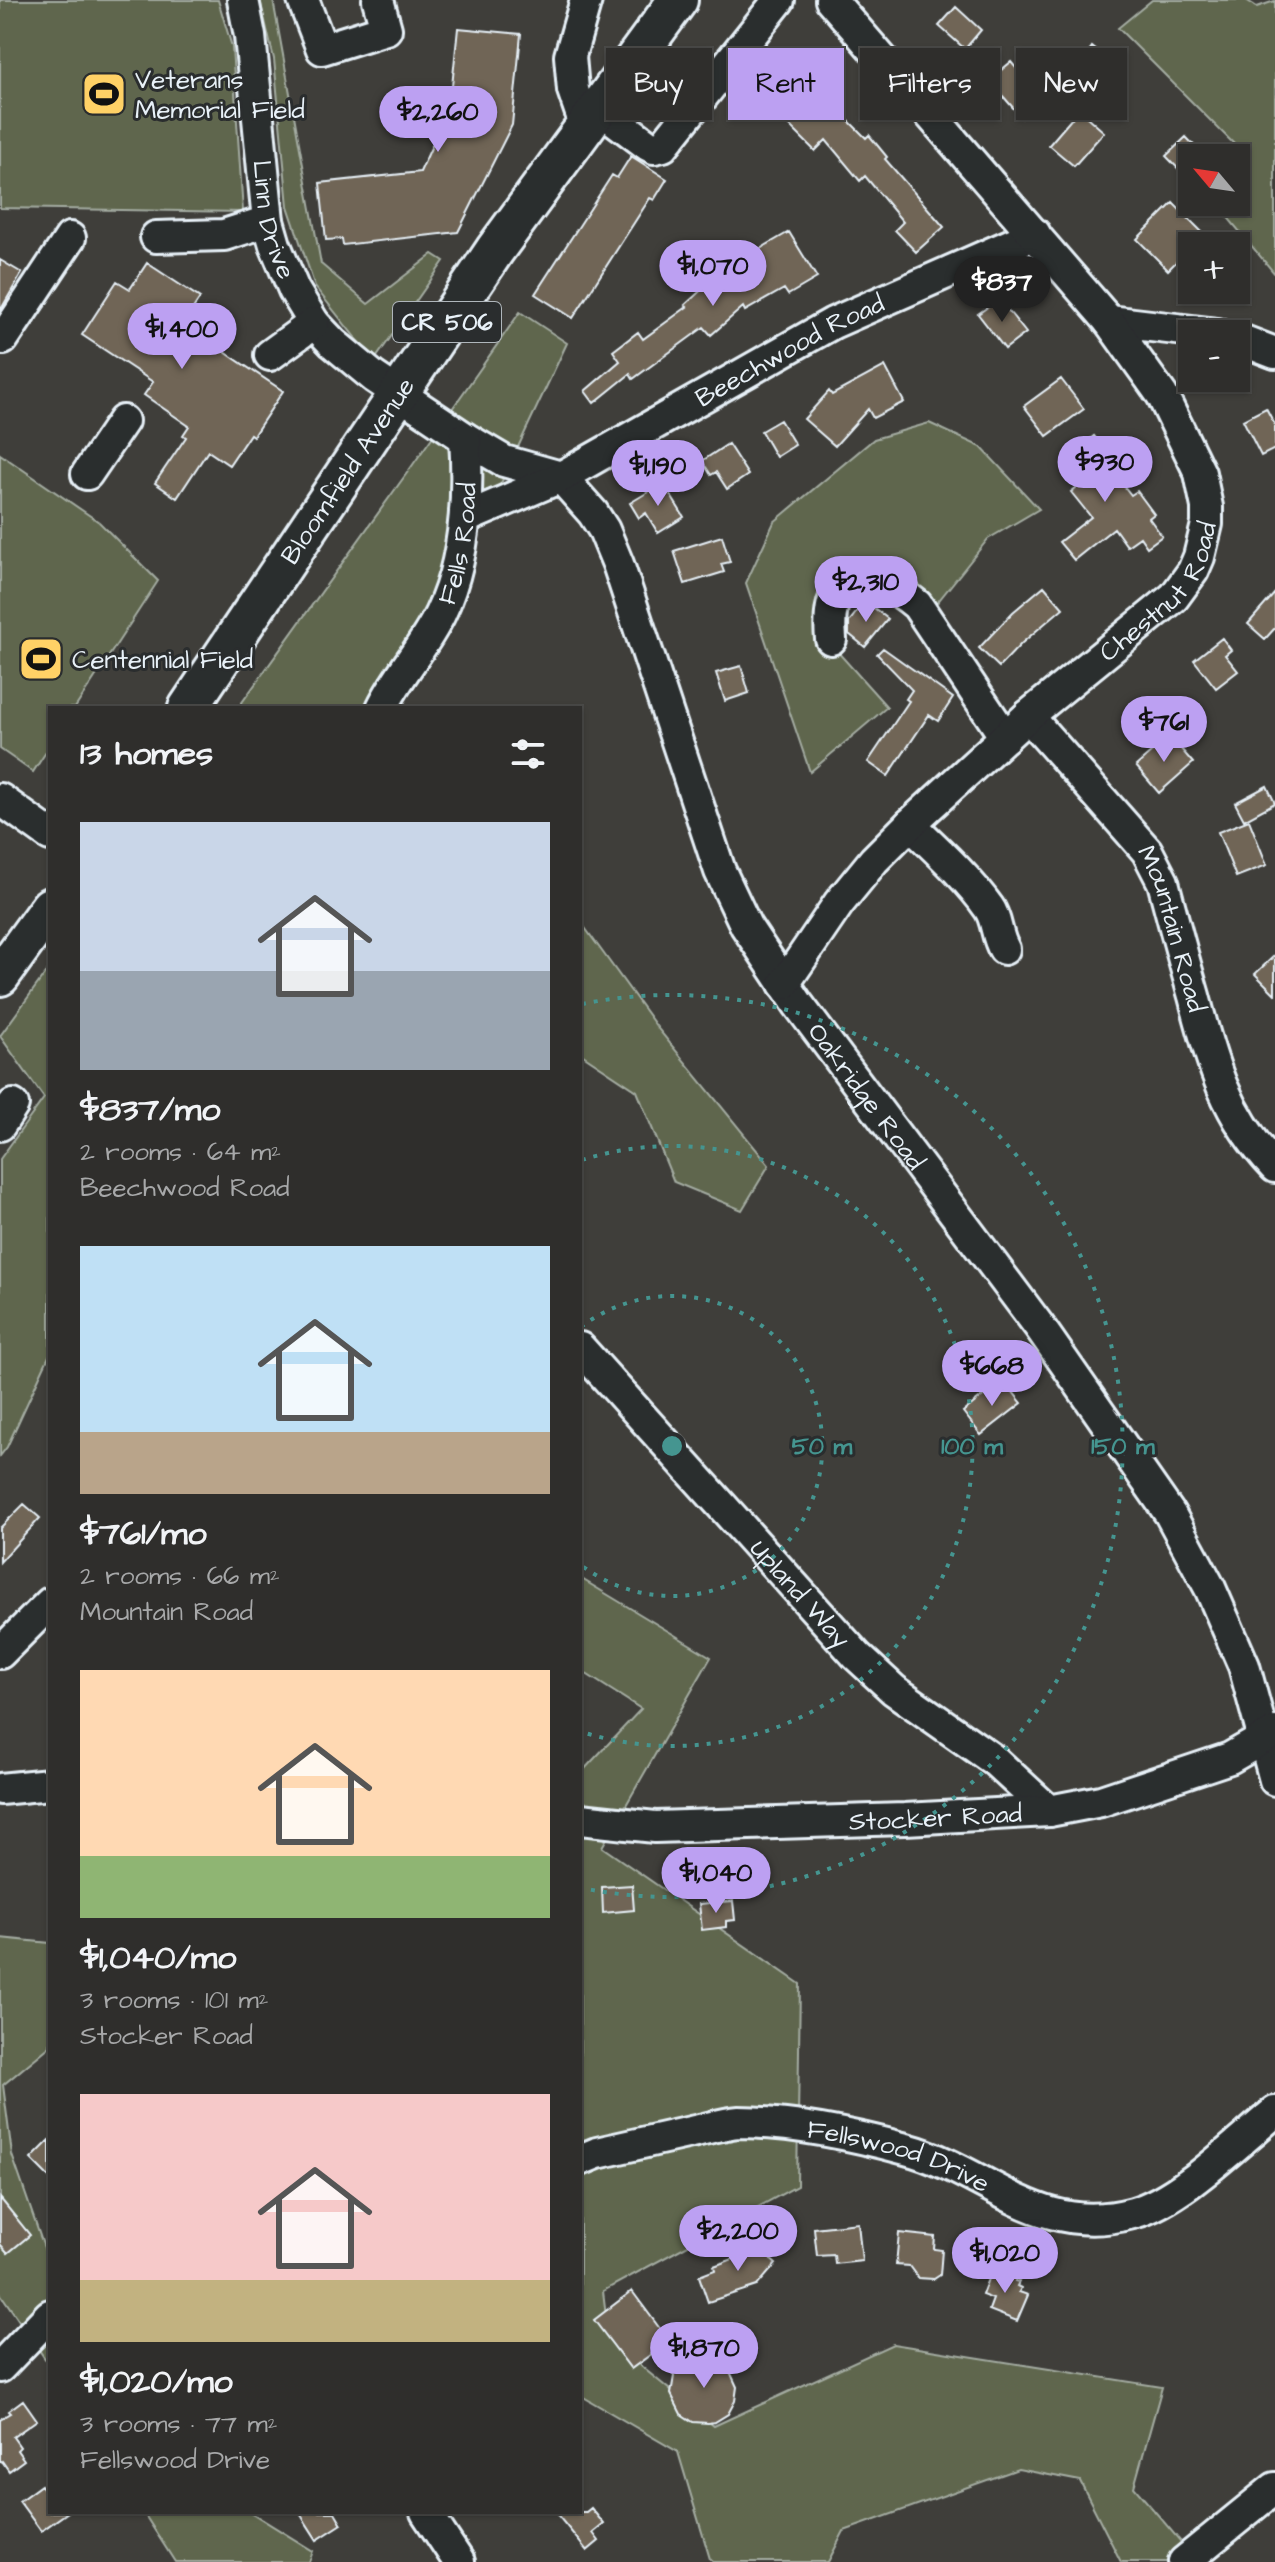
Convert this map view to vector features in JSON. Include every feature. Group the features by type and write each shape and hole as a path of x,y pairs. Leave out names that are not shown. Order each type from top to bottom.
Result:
{"main road":[{"name":"Bloomfield Avenue","path":"189,706 495,250 678,0"},
{"path":"0,976 48,910"}],"street":[{"name":"Linn Drive","path":"243,0 250,36 268,221 283,268 314,323 351,360 399,393"},
{"path":"303,0 322,49 386,29 378,0"},
{"path":"586,0 570,56 573,90 593,118 654,148 663,146 779,0"},
{"name":"Chestnut Road","path":"784,984 839,903 874,860 910,824 1028,716 1174,597 1193,571 1204,541 1207,507 1200,473 1162,395 1109,321 831,0"},
{"path":"156,237 224,235 268,221"},
{"name":"Beechwood Road","path":"465,518 561,477 833,323 1035,234"},
{"path":"3,339 70,238"},
{"path":"1109,321 1178,329"},
{"path":"270,355 314,323"},
{"path":"1250,343 1275,353"},
{"path":"399,393 504,461 561,477"},
{"path":"87,474 123,421"},
{"name":"Fells Road","path":"383,706 440,613 458,562 465,518 465,438"},
{"name":"Oakridge Road","path":"561,477 593,513 613,547 720,871 746,926 784,984 1039,1326 1170,1514 1210,1588 1244,1666 1269,1736 1275,1780"},
{"path":"831,639 829,616 833,597 841,587 855,581 869,580 883,582 901,591 917,605 1005,737"},
{"name":"Mountain Road","path":"1028,716 1155,863 1163,882 1215,1074 1249,1137 1275,1167"},
{"path":"0,799 48,834"},
{"path":"910,824 946,859 991,911 997,939 1004,949"},
{"name":"Upland Way","path":"582,1350 857,1656 894,1690 995,1761 1049,1811"},
{"path":"0,1653 48,1605"},
{"name":"Stocker Road","path":"582,1819 669,1826 1049,1811 1101,1801 1165,1781 1230,1758 1269,1736"},
{"path":"0,1789 48,1784"},
{"name":"Fellswood Drive","path":"582,2159 597,2153 737,2122 808,2128 922,2154 969,2175 1013,2200 1064,2217 1097,2219 1136,2213 1172,2197 1275,2112"},
{"path":"0,2367 48,2317"},
{"path":"1184,2562 1275,2488"},
{"path":"427,2514 459,2562"}],"green space":[{"name":"Veterans Memorial Field","path":"0,0 218,0 232,47 243,212 0,208"},
{"path":"260,0 273,0 321,264 368,304 433,254 444,261 374,361 315,287 288,206 274,59"},
{"path":"1152,0 1246,0 1257,7 1275,1 1275,274 1250,244 1250,232 1240,232 1227,216 1250,216 1250,144 1234,144 1118,28"},
{"path":"520,312 567,343 396,706 239,706"},
{"path":"929,423 981,447 1039,509 988,539 936,604 864,564 822,591 818,630 887,707 810,772 746,583 774,522 874,439"},
{"name":"Centennial Field","path":"0,454 99,522 158,581 76,706 48,706 48,749 33,772 0,749"},
{"path":"582,924 659,1030 769,1165 742,1210 674,1182 637,1091 582,1054"},
{"path":"48,970 48,1358 0,1456 0,1159 44,1098 0,1036"},
{"path":"582,1579 711,1657 602,1847 800,1984 797,2186 603,2291 609,2340 714,2426 893,2344 1162,2387 1134,2487 1198,2562 1121,2562 1080,2481 1018,2469 844,2531 828,2562 713,2562 678,2452 582,2396 582,1772 641,1709 582,1671"},
{"path":"0,1938 48,1943 48,2048 3,2085 12,2155 48,2259 48,2363 0,2293"},
{"path":"144,2514 253,2514 313,2551 309,2562 175,2562"}],"building":[{"path":"956,7 981,30 964,48 939,26"},
{"path":"458,28 521,34 512,125 458,232 343,245 342,239 326,240 320,183 420,172 450,106"},
{"path":"1011,62 1016,68 1016,111 1000,93 1000,71"},
{"path":"844,116 866,138 869,135 887,157 885,159 944,227 916,252 895,230 903,222 865,176 860,181 826,140 815,151 785,121 783,124 779,120 844,120"},
{"path":"1070,120 1090,120 1104,132 1074,166 1049,145"},
{"path":"1186,137 1193,144 1179,144"},
{"path":"1178,145 1178,168 1166,156"},
{"path":"631,156 667,179 654,200 650,198 573,318 535,294 612,175 617,178"},
{"path":"1173,203 1178,208 1178,216 1186,216 1202,232 1178,232 1178,260 1168,270 1137,239"},
{"path":"789,232 817,278 788,295 784,289 745,311 743,307 711,335 704,327 633,379 630,374 594,403 585,391 620,361 613,351 638,332 643,339 687,307 685,305 722,271"},
{"path":"0,260 22,273 0,311"},
{"path":"147,263 200,298 184,322 283,391 229,465 208,451 177,498 155,483 186,437 183,435 189,426 144,395 153,382 82,335 117,281 130,289"},
{"path":"999,299 1026,333 1005,349 978,314"},
{"path":"885,366 904,402 873,418 868,409 835,446 804,419 829,391 832,395"},
{"path":"1061,379 1084,409 1047,436 1024,406"},
{"path":"1266,408 1275,425 1275,449 1261,456 1243,420"},
{"path":"780,420 795,445 776,457 761,431"},
{"path":"1094,436 1107,452 1101,457 1131,495 1137,491 1154,514 1149,518 1162,536 1147,547 1140,537 1127,546 1114,528 1074,560 1059,542 1091,517 1071,492 1082,483 1063,461"},
{"path":"728,444 748,475 727,489 716,472 711,475 702,461"},
{"path":"663,483 684,517 658,533 646,513 639,518 630,503"},
{"path":"722,536 730,562 721,564 724,572 685,584 674,551"},
{"path":"1044,586 1063,608 999,667 979,648 1013,612"},
{"path":"1275,593 1275,628 1265,639 1248,624"},
{"path":"865,601 888,619 865,647 849,634 849,622"},
{"path":"1222,638 1231,650 1225,655 1238,671 1216,688 1194,660"},
{"path":"883,648 953,698 938,721 929,715 888,776 868,762 909,701 906,699 912,690 877,654"},
{"path":"741,666 749,693 725,701 716,673"},
{"path":"1170,736 1193,763 1159,793 1136,766"},
{"path":"1267,786 1275,803 1244,820 1235,803"},
{"path":"1249,820 1267,865 1236,877 1218,832"},
{"path":"1275,955 1275,994 1255,974"},
{"path":"998,1384 1003,1391 1009,1387 1022,1403 981,1435 963,1412"},
{"path":"24,1504 40,1518 0,1562 0,1528"},
{"path":"632,1885 634,1910 603,1913 602,1887"},
{"path":"733,1901 735,1920 726,1921 726,1927 702,1930 699,1904"},
{"path":"48,2142 48,2176 31,2159"},
{"path":"0,2198 30,2235 8,2253 0,2244"},
{"path":"858,2223 862,2261 835,2264 834,2255 817,2256 814,2228"},
{"path":"899,2233 935,2237 934,2249 942,2250 940,2275 934,2279 918,2278 909,2266 896,2265"},
{"path":"752,2239 769,2253 767,2256 776,2264 757,2286 708,2302 699,2276 715,2270 714,2266 736,2258"},
{"path":"992,2268 1016,2278 1015,2281 1019,2282 1017,2286 1021,2288 1019,2292 1028,2295 1017,2321 989,2310 993,2299 982,2295"},
{"path":"632,2291 669,2341 631,2369 594,2320"},
{"path":"701,2358 715,2359 728,2367 737,2387 735,2401 728,2414 715,2422 693,2422 681,2414 671,2394 674,2376 670,2371"},
{"path":"23,2400 37,2420 13,2437 24,2460 9,2471 0,2462 0,2419"},
{"path":"41,2485 48,2495 48,2514 65,2514 41,2531 19,2501"},
{"path":"591,2508 604,2524 593,2533 599,2541 587,2551 557,2514 586,2512"},
{"path":"300,2514 336,2514 342,2524 317,2540"}],"place":[{"name":"Veterans Memorial Field","path":"104,94"},
{"name":"Centennial Field","path":"41,659"}]}
